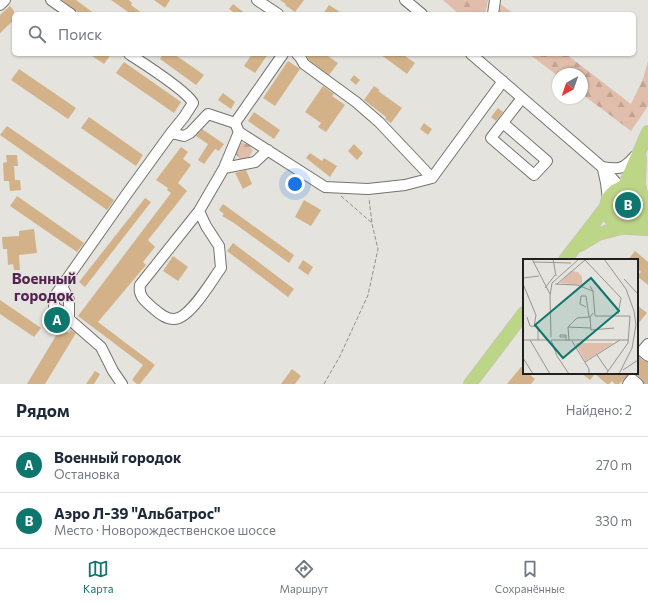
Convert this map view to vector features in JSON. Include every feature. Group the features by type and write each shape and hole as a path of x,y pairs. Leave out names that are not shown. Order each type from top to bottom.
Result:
{"main road":[{"path":"568,255 607,203 613,192 622,187 648,132"},
{"path":"568,255 598,234 634,226 641,221 645,214 645,201 639,184 641,148"},
{"path":"622,187 633,189 645,201"},
{"path":"607,203 610,220 624,228 648,229"},
{"path":"470,384 523,314"}],"street":[{"path":"0,5 5,0"},
{"path":"51,0 68,12"},
{"path":"256,0 275,12"},
{"path":"405,0 420,12"},
{"path":"493,12 495,0"},
{"path":"122,384 113,371 101,346 54,306 54,297 193,103 191,98 132,56"},
{"path":"199,211 206,226 220,246 221,268 191,309 182,317 176,319 170,318 164,316 144,301 139,291 140,286 199,211 224,168 237,128 283,56"},
{"path":"299,56 304,64 356,102 379,122 432,178"},
{"path":"473,56 602,167 622,187"},
{"path":"484,65 486,56"},
{"path":"171,133 184,136 208,114 237,128 325,187 368,189 405,185 432,178 503,82"},
{"path":"503,123 547,160 534,175 491,138 522,98"},
{"path":"602,167 612,169 620,168 628,164 641,148"},
{"path":"224,168 255,162 268,150"},
{"path":"602,167 606,184 607,203"},
{"path":"55,328 68,318 69,300 62,286"},
{"path":"648,344 642,351 648,356"},
{"path":"628,384 632,379 638,384"}],"path":[{"path":"331,187 372,224"},
{"path":"324,384 340,356 368,295 378,249 372,224 368,189"}],"green space":[{"path":"443,0 488,0 485,12 457,12"},
{"path":"499,3 511,12 497,12"},
{"path":"532,56 569,56 584,68 552,68 552,71"},
{"path":"648,61 648,106 631,131 588,99 588,71 631,104 643,79"},
{"path":"240,142 249,145 253,151 248,157 241,160 234,152"},
{"path":"617,193 639,195 641,216 625,225 617,219 623,211 627,212 631,209 633,203 631,200 627,199 615,215 610,200"}],"building":[{"path":"62,0 76,0 92,12 78,12"},
{"path":"111,0 129,0 132,3 131,5 140,12 128,12"},
{"path":"154,0 170,0 165,8"},
{"path":"280,0 304,0 295,12"},
{"path":"233,4 243,12 233,12 229,9"},
{"path":"329,5 340,12 324,12"},
{"path":"10,6 14,11 12,12 12,22 0,33 0,15"},
{"path":"92,56 110,56 104,64"},
{"path":"162,56 177,56 204,75 196,85 160,59"},
{"path":"251,56 267,56 255,73 244,66"},
{"path":"307,56 328,56 338,63 329,75 309,60"},
{"path":"383,56 405,56 415,63 407,74"},
{"path":"288,61 300,69 275,106 263,98"},
{"path":"124,62 181,102 174,113 116,73"},
{"path":"19,69 76,108 68,119 11,80"},
{"path":"354,75 360,80 356,85 350,80"},
{"path":"323,86 334,94 332,96 345,105 326,132 318,127 321,123 305,112"},
{"path":"374,86 380,90 378,91 402,108 391,123 385,119 386,117 364,100"},
{"path":"223,93 235,102 231,109 218,100"},
{"path":"498,108 503,112 496,121 491,117"},
{"path":"254,112 280,130 274,139 248,121"},
{"path":"89,117 143,155 136,166 81,128"},
{"path":"424,123 432,129 428,135 420,129"},
{"path":"7,126 114,200 107,210 0,135"},
{"path":"202,129 224,144 219,151 215,149 204,164 198,160 208,144 196,136"},
{"path":"354,144 363,153 357,160 348,151"},
{"path":"181,147 188,152 183,159 191,165 178,183 187,191 148,240 155,247 143,262 146,265 98,322 155,365 140,384 137,384 132,380 143,365 78,316 171,193 167,190 168,188 156,180"},
{"path":"310,153 322,161 324,158 337,166 330,177 306,158"},
{"path":"6,155 17,155 18,166 14,166 15,180 20,180 21,190 10,191 9,181 4,181 3,163 7,162"},
{"path":"246,170 252,184 243,189 235,173"},
{"path":"17,196 84,243 77,252 10,206"},
{"path":"145,198 151,202 85,287 79,282"},
{"path":"304,200 321,210 311,226 295,217"},
{"path":"223,204 294,255 289,263 222,216 224,214 219,210"},
{"path":"34,229 37,253 19,255 20,270 14,270 13,264 8,265 7,249 3,249 2,237 19,236 19,231"},
{"path":"233,243 294,289 288,297 227,251"},
{"path":"635,251 648,262 648,285 638,277 641,272 638,269 638,259 629,259"},
{"path":"173,256 188,267 178,281 163,271"},
{"path":"303,260 313,267 308,275 298,268"},
{"path":"0,300 41,328 34,337 0,314"},
{"path":"638,306 647,313 638,324"},
{"path":"64,330 69,333 71,330 76,333 45,384 27,384 57,334"},
{"path":"638,356 644,361 648,362 648,384 644,384 642,379 635,374 638,374"},
{"path":"521,367 523,368 523,374 529,374 535,379 531,384 507,384"},
{"path":"292,369 301,376 295,384 281,384"},
{"path":"95,371 100,374 94,384 86,384"},
{"path":"582,374 595,374 590,380"},
{"path":"595,374 629,374 619,384 615,384 612,381 607,384"}],"place":[{"name":"Аэро Л-39 \"Альбатрос\"","path":"628,205"},
{"name":"Военный городок","path":"57,320"}],"district":[{"name":"Военный городок","path":"44,286"}]}
